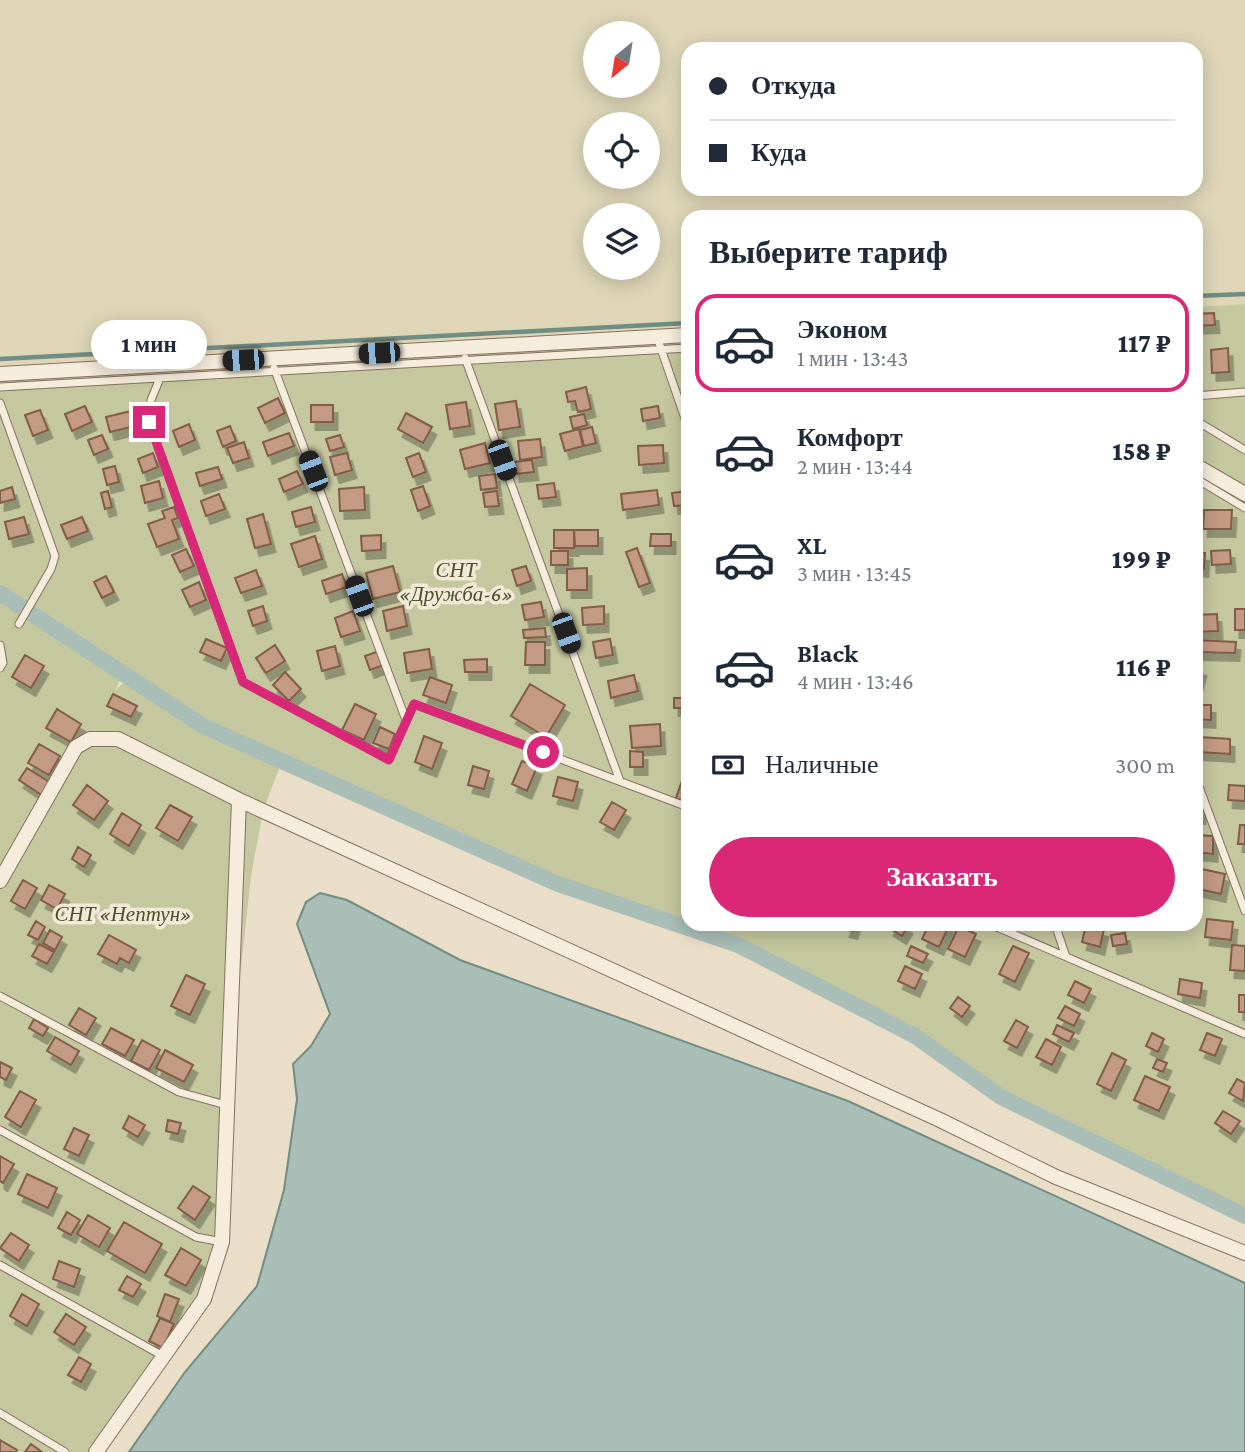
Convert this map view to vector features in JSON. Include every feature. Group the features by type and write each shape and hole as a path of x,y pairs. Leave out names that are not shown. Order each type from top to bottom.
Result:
{"street":[{"path":"0,374 273,365 659,343 681,337"},
{"path":"1203,470 1245,495"},
{"path":"0,881 76,747 90,739 118,739 239,800 940,1120 1056,1177 1245,1253"},
{"path":"96,1452 204,1299 222,1242 239,800"}],"lane":[{"path":"681,347 659,343 681,407"},
{"path":"464,354 620,781"},
{"path":"0,387 160,378 273,365 406,721"},
{"path":"160,378 151,400 149,422 243,682 389,760 414,704 681,804"},
{"path":"1203,395 1245,392"},
{"path":"0,403 55,556 19,624"},
{"path":"1203,425 1245,450"},
{"path":"1203,483 1245,508"},
{"path":"0,645 3,663 0,668"},
{"path":"1203,798 1245,911"},
{"path":"1008,931 1245,1034"},
{"path":"1057,931 1065,954"},
{"path":"0,996 179,1093 226,1105"},
{"path":"0,1130 196,1237 222,1242"},
{"path":"0,1265 164,1356"},
{"path":"0,1413 65,1452"}],"shaded area":[{"path":"0,0 1245,0 1245,304 1203,307 1203,210 681,210 681,335 0,374"}],"green space":[{"name":"СНТ «Дружба-6»","path":"1245,304 1245,1216 1001,1097 915,1036 738,945 697,931 1203,931 1203,307"},
{"name":"СНТ «Дружба-6»","path":"681,335 681,926 558,884 203,726 123,674 115,691 125,681 205,730 256,754 279,769 263,811 251,876 226,1105 222,1242 204,1299 96,1452 0,1452 0,374"}],"water":[{"path":"320,893 347,900 460,960 848,1101 1245,1283 1245,1452 129,1452 185,1372 257,1286 284,1190 297,1099 293,1064 311,1046 330,1014 297,924 306,902"}],"building":[{"path":"1214,313 1215,325 1203,326 1203,314"},
{"path":"1228,348 1229,372 1212,373 1211,350"},
{"path":"586,387 591,409 578,412 575,401 568,402 566,392"},
{"path":"278,398 285,413 265,423 258,408"},
{"path":"516,401 520,427 499,430 495,404"},
{"path":"466,402 470,426 450,429 446,405"},
{"path":"311,405 333,405 333,422 311,422"},
{"path":"85,406 92,422 72,431 65,414"},
{"path":"658,406 660,418 643,421 641,409"},
{"path":"40,410 48,430 33,436 25,415"},
{"path":"131,411 135,426 110,432 106,417"},
{"path":"406,413 432,427 423,443 398,429"},
{"path":"584,414 587,425 573,429 570,417"},
{"path":"189,424 195,440 179,447 173,431"},
{"path":"230,426 236,441 223,447 217,431"},
{"path":"592,427 596,443 584,446 580,430"},
{"path":"579,429 583,446 565,451 560,434"},
{"path":"289,433 294,446 268,456 263,442"},
{"path":"102,435 108,449 94,455 88,440"},
{"path":"340,435 344,447 330,451 326,439"},
{"path":"540,439 542,457 520,460 518,441"},
{"path":"244,442 249,458 233,463 227,448"},
{"path":"485,443 490,463 465,469 460,450"},
{"path":"663,445 664,463 639,465 638,446"},
{"path":"153,453 158,467 143,473 138,459"},
{"path":"347,453 352,470 335,475 330,457"},
{"path":"419,453 426,472 413,477 406,458"},
{"path":"532,460 534,472 515,474 514,462"},
{"path":"115,466 119,482 107,485 103,469"},
{"path":"218,467 222,479 200,486 196,473"},
{"path":"297,471 303,484 284,492 279,479"},
{"path":"495,474 497,488 481,490 479,476"},
{"path":"159,481 163,498 145,503 141,486"},
{"path":"554,483 556,497 539,499 537,485"},
{"path":"423,486 430,506 418,511 411,490"},
{"path":"12,487 15,499 0,503 0,491"},
{"path":"364,487 365,510 340,511 339,489"},
{"path":"657,490 659,505 623,510 621,494"},
{"path":"108,491 112,507 105,509 101,493"},
{"path":"497,491 499,506 485,507 483,493"},
{"path":"681,492 681,506 674,506 672,493"},
{"path":"219,494 225,509 206,516 201,501"},
{"path":"174,507 178,518 172,520 179,539 157,547 148,524 165,518 162,511"},
{"path":"311,507 315,522 296,527 292,512"},
{"path":"1204,510 1232,510 1231,529 1203,529"},
{"path":"263,514 271,544 255,548 247,519"},
{"path":"24,517 29,534 9,539 5,522"},
{"path":"82,517 88,531 67,539 61,525"},
{"path":"554,530 574,530 574,548 554,548"},
{"path":"574,530 598,530 598,546 575,546"},
{"path":"651,534 671,534 671,546 650,546"},
{"path":"381,535 381,550 362,551 361,536"},
{"path":"315,536 322,559 299,567 291,544"},
{"path":"637,548 650,583 639,587 626,552"},
{"path":"186,549 194,566 180,572 172,555"},
{"path":"1230,550 1231,564 1212,565 1211,551"},
{"path":"551,551 568,551 568,565 551,565"},
{"path":"393,566 400,592 373,599 366,573"},
{"path":"526,566 531,581 517,586 512,570"},
{"path":"587,568 587,590 567,590 567,569"},
{"path":"256,570 262,586 241,593 235,578"},
{"path":"342,574 347,587 326,594 322,581"},
{"path":"106,576 114,592 102,598 94,582"},
{"path":"199,582 206,600 190,607 182,590"},
{"path":"541,602 544,617 525,620 522,605"},
{"path":"263,606 267,621 253,626 248,611"},
{"path":"403,606 407,626 387,631 383,611"},
{"path":"604,606 604,624 583,625 582,608"},
{"path":"1235,609 1245,609 1245,630 1235,630"},
{"path":"353,611 360,631 341,637 335,618"},
{"path":"1217,614 1218,631 1203,632 1203,615"},
{"path":"545,628 546,637 524,638 523,630"},
{"path":"206,639 227,648 221,661 200,652"},
{"path":"610,639 613,655 596,658 593,642"},
{"path":"1203,640 1236,642 1235,653 1203,652"},
{"path":"526,642 545,642 545,665 525,665"},
{"path":"275,645 285,661 266,673 256,658"},
{"path":"335,646 340,666 322,671 317,651"},
{"path":"429,649 432,669 407,673 404,653"},
{"path":"379,651 384,665 370,670 365,656"},
{"path":"25,655 44,666 31,688 12,677"},
{"path":"487,659 487,672 465,672 464,660"},
{"path":"285,672 301,689 289,701 273,685"},
{"path":"634,675 638,691 611,698 608,681"},
{"path":"430,677 452,685 446,703 423,695"},
{"path":"530,684 565,705 546,737 511,716"},
{"path":"113,694 137,706 131,717 107,706"},
{"path":"674,698 681,698 681,708 674,708"},
{"path":"355,704 376,714 364,740 342,730"},
{"path":"1203,705 1211,705 1211,720 1203,720"},
{"path":"57,709 81,724 71,742 46,728"},
{"path":"660,724 661,746 632,748 630,726"},
{"path":"380,727 395,734 389,749 373,743"},
{"path":"424,736 442,743 432,769 415,762"},
{"path":"1203,737 1230,739 1230,754 1203,752"},
{"path":"39,744 60,756 49,775 28,763"},
{"path":"630,751 643,752 643,767 630,767"},
{"path":"522,761 537,767 527,791 512,784"},
{"path":"473,766 489,771 484,789 468,785"},
{"path":"27,768 51,783 43,796 19,780"},
{"path":"558,777 578,782 573,801 553,796"},
{"path":"681,784 681,800 676,798"},
{"path":"87,785 108,801 94,820 73,805"},
{"path":"1229,785 1245,786 1245,801 1228,800"},
{"path":"612,802 626,810 614,830 600,822"},
{"path":"170,805 192,817 178,841 156,828"},
{"path":"122,813 141,825 129,846 110,834"},
{"path":"1240,825 1245,825 1245,844 1238,844"},
{"path":"1203,835 1213,836 1213,854 1203,853"},
{"path":"78,847 91,855 84,867 72,859"},
{"path":"1203,869 1225,874 1221,894 1203,890"},
{"path":"23,880 37,888 25,909 11,901"},
{"path":"49,885 65,894 57,909 41,900"},
{"path":"1207,919 1233,922 1231,940 1205,937"},
{"path":"36,921 45,927 38,940 28,935"},
{"path":"50,930 62,937 55,950 43,943"},
{"path":"926,931 947,931 939,947 922,939"},
{"path":"957,931 976,934 965,957 948,949"},
{"path":"1085,931 1104,931 1100,947 1082,942"},
{"path":"1125,933 1127,944 1113,946 1111,935"},
{"path":"109,935 136,950 129,963 120,958 117,964 98,954"},
{"path":"39,944 54,952 47,964 32,956"},
{"path":"1232,945 1245,946 1245,971 1230,970"},
{"path":"911,946 928,954 923,963 907,956"},
{"path":"1013,946 1029,953 1015,982 999,974"},
{"path":"905,966 922,974 915,989 898,981"},
{"path":"186,975 205,984 190,1015 171,1006"},
{"path":"1180,979 1202,983 1200,998 1178,994"},
{"path":"1075,981 1091,989 1084,1003 1068,995"},
{"path":"1239,995 1245,995 1245,1012 1239,1012"},
{"path":"958,997 970,1006 962,1017 950,1008"},
{"path":"1065,1006 1080,1014 1074,1026 1058,1018"},
{"path":"79,1008 96,1018 86,1035 69,1025"},
{"path":"34,1019 48,1028 43,1036 29,1028"},
{"path":"1016,1020 1028,1027 1017,1048 1004,1041"},
{"path":"1057,1025 1074,1033 1069,1042 1053,1034"},
{"path":"111,1028 134,1040 125,1056 102,1044"},
{"path":"1152,1033 1164,1039 1158,1052 1146,1046"},
{"path":"1207,1033 1222,1039 1215,1056 1200,1050"},
{"path":"55,1037 79,1051 71,1065 47,1051"},
{"path":"1046,1039 1061,1047 1052,1065 1036,1057"},
{"path":"142,1040 160,1050 149,1070 131,1061"},
{"path":"165,1050 193,1065 184,1082 156,1068"},
{"path":"1112,1053 1126,1060 1111,1091 1097,1084"},
{"path":"1157,1059 1167,1063 1163,1072 1153,1068"},
{"path":"0,1062 12,1068 6,1080 0,1077"},
{"path":"1145,1076 1170,1087 1159,1111 1134,1100"},
{"path":"1237,1079 1245,1083 1243,1101 1229,1093"},
{"path":"20,1091 36,1100 21,1127 5,1117"},
{"path":"1223,1111 1240,1121 1231,1134 1215,1123"},
{"path":"129,1116 145,1125 138,1137 123,1128"},
{"path":"168,1120 181,1123 178,1134 166,1131"},
{"path":"74,1128 89,1135 79,1156 64,1149"},
{"path":"0,1156 14,1164 3,1183 0,1181"},
{"path":"27,1174 57,1188 48,1208 18,1194"},
{"path":"193,1186 210,1197 195,1220 178,1208"},
{"path":"67,1212 80,1220 71,1235 58,1228"},
{"path":"88,1215 110,1228 99,1247 77,1234"},
{"path":"124,1222 162,1244 145,1273 107,1251"},
{"path":"11,1233 29,1245 19,1261 0,1248"},
{"path":"181,1248 201,1260 186,1286 165,1275"},
{"path":"59,1261 80,1269 74,1287 53,1279"},
{"path":"127,1276 141,1284 133,1297 119,1290"},
{"path":"22,1294 39,1304 27,1326 10,1316"},
{"path":"165,1294 179,1299 170,1322 157,1316"},
{"path":"66,1314 86,1327 74,1345 54,1332"},
{"path":"160,1318 174,1324 163,1348 149,1341"},
{"path":"79,1357 91,1364 81,1382 68,1375"},
{"path":"0,1440 17,1450 16,1452 0,1452"},
{"path":"31,1444 42,1452 25,1452"}],"waterway":[{"path":"1203,296 1245,294"},
{"path":"0,359 681,323"},
{"path":"0,593 203,726 558,884 681,926"},
{"path":"697,931 738,945 915,1036 1001,1097 1245,1216"}],"route":[{"path":"149,422 243,682 389,760 414,704 543,752"}],"park label":[{"name":"СНТ «Нептун»","path":"123,914"}]}
